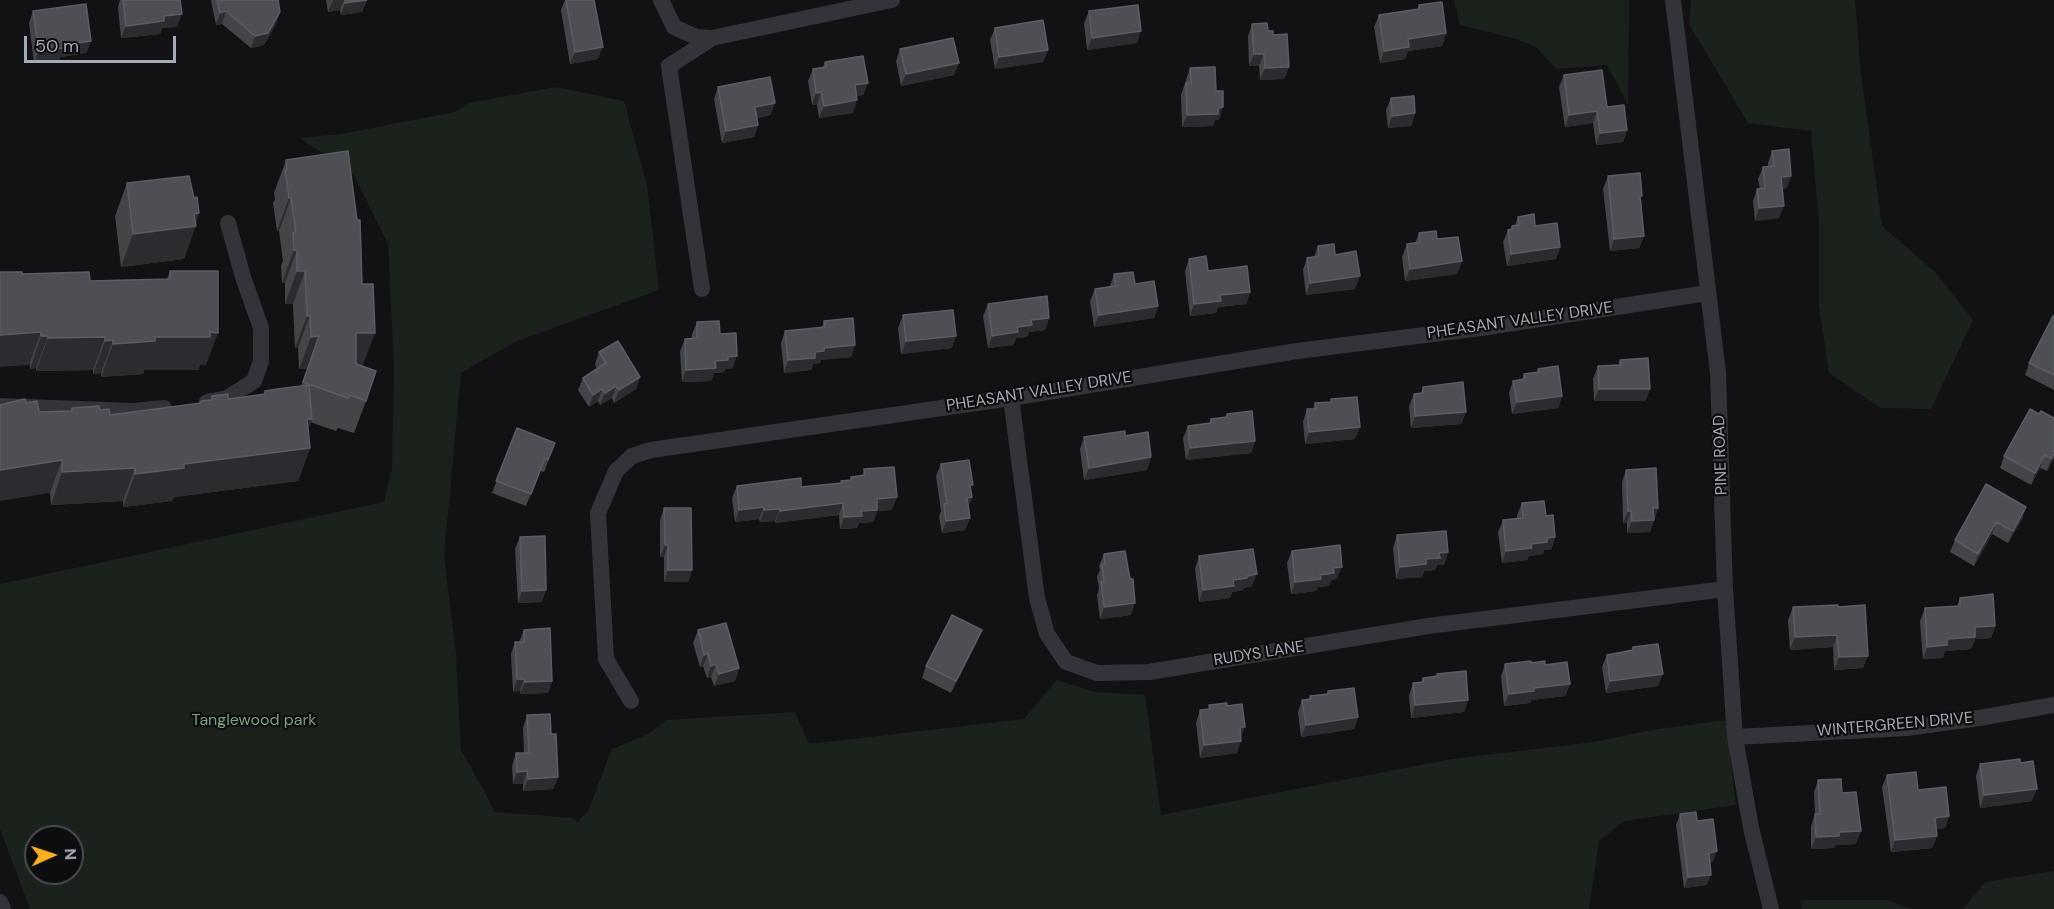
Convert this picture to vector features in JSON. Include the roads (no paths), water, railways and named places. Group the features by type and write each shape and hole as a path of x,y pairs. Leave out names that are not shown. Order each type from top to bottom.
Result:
{"street":[{"path":"661,0 674,27 696,37 712,38 892,0"},
{"name":"PINE ROAD","path":"1673,0 1718,373 1725,589 1735,737 1751,828 1772,909"},
{"path":"702,289 669,66 712,38"},
{"path":"0,406 133,411 188,406 227,398 254,381 261,361 261,328 243,277 228,223"},
{"name":"PHEASANT VALLEY DRIVE","path":"631,701 606,659 598,513 616,471 632,456 663,448 1011,398 1297,351 1481,328 1707,293"},
{"name":"RUDYS LANE","path":"1011,398 1037,597 1047,634 1066,662 1097,673 1149,672 1428,626 1725,589"},
{"name":"WINTERGREEN DRIVE","path":"1735,737 1907,728 2054,705"},
{"path":"0,902 3,909"}],"park label":[{"name":"Tanglewood park","path":"254,721"}]}
